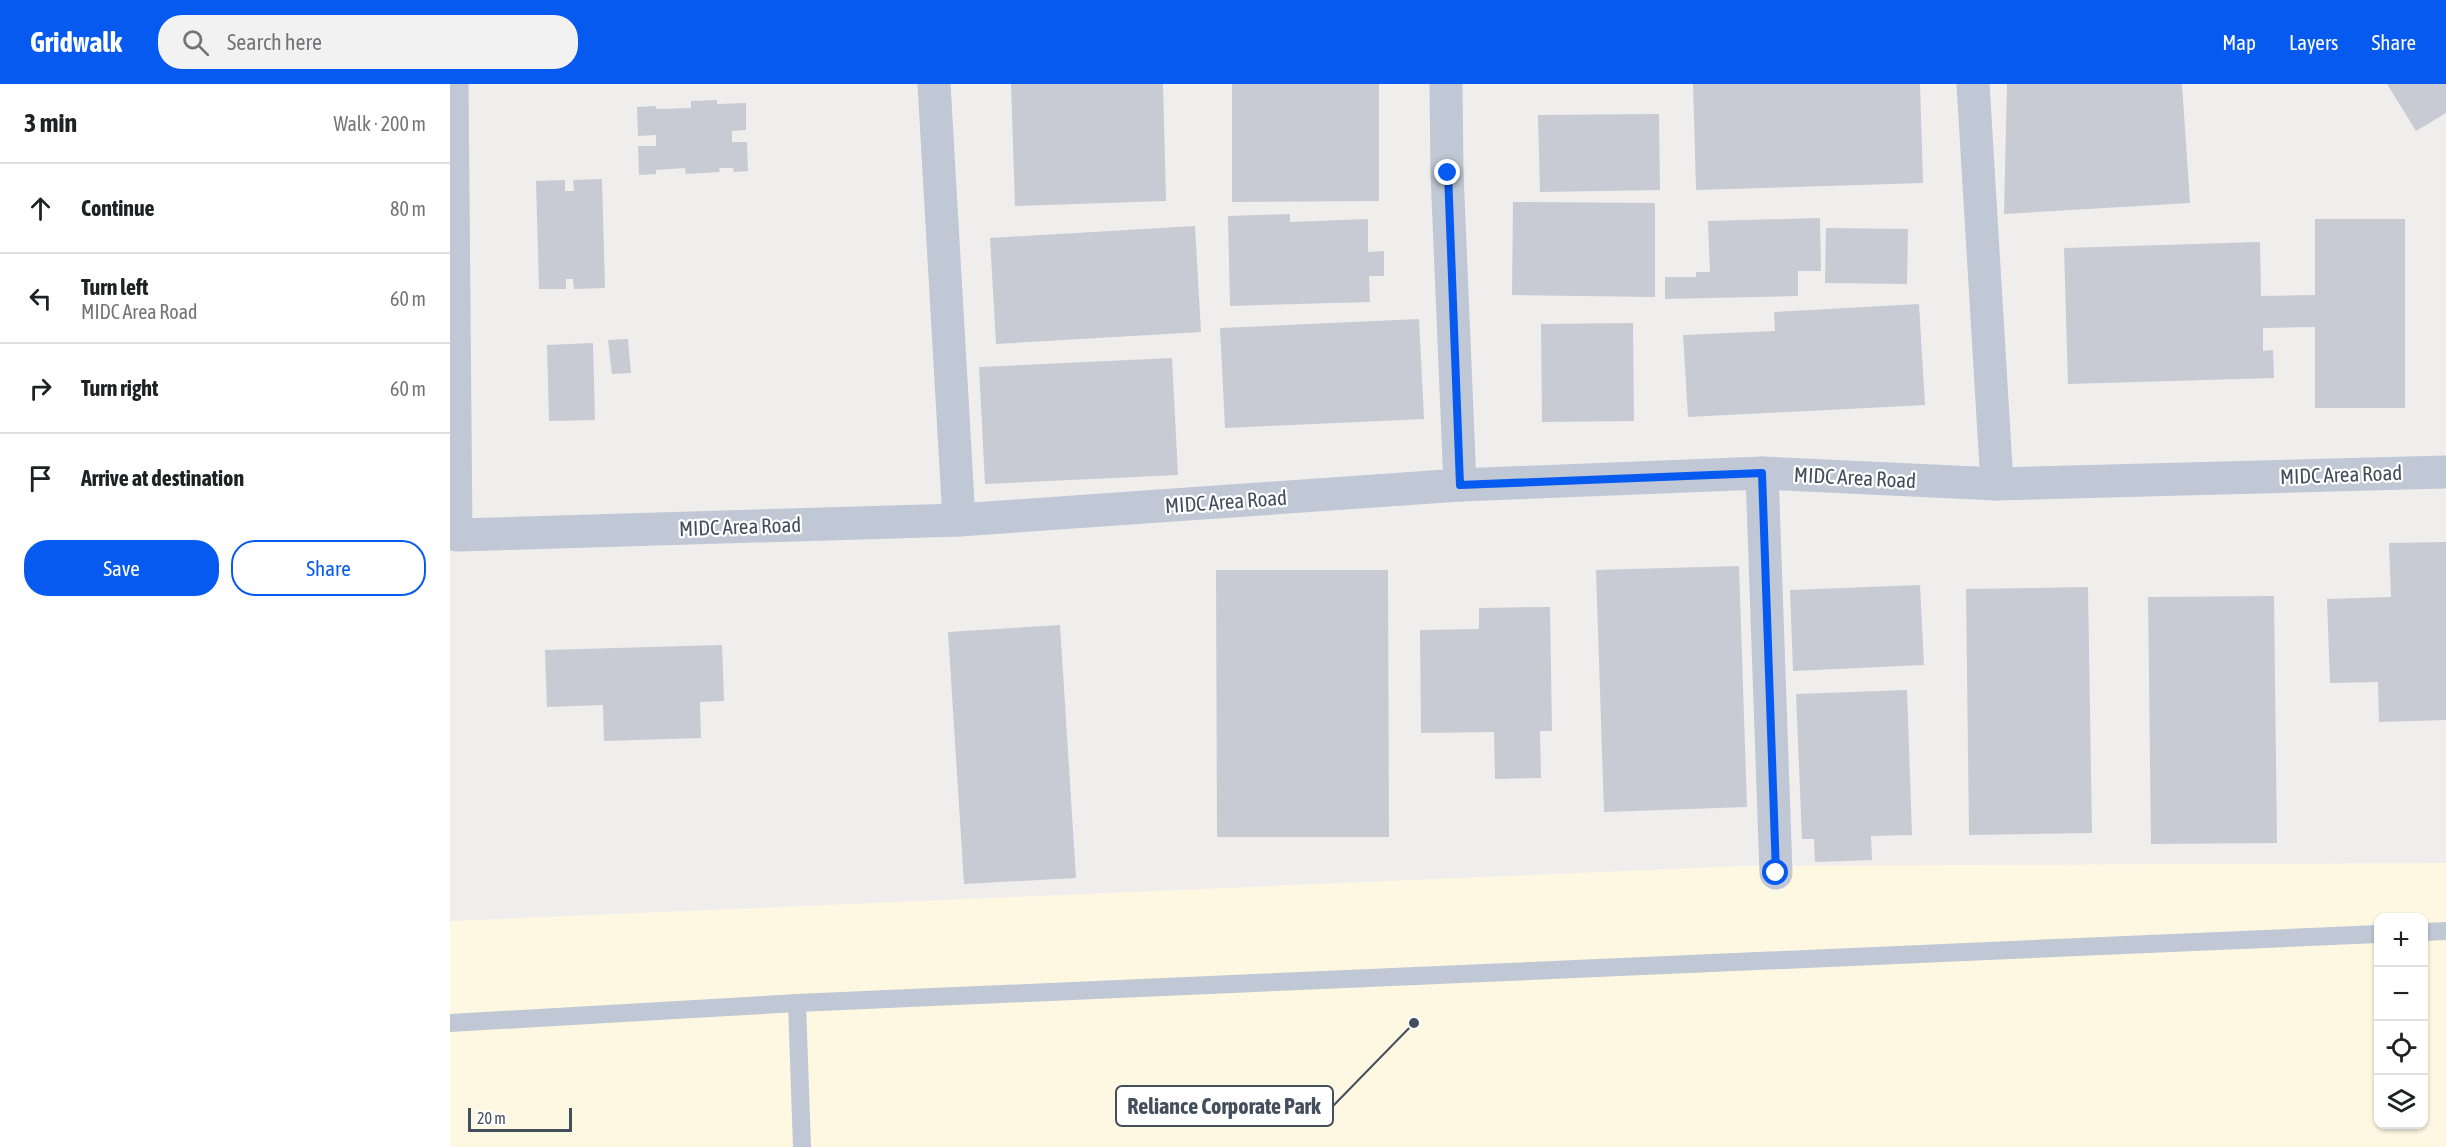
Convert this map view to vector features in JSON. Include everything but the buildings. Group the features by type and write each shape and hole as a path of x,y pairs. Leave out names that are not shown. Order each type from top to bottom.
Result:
{"street":[{"name":"MIDC Area Road","path":"452,84 453,536 959,520 1460,485 1762,473 1997,484 2446,472"},
{"path":"934,84 959,520"},
{"path":"1446,84 1460,485"},
{"path":"1974,84 1997,484"},
{"path":"1762,473 1776,873"}],"lane":[{"path":"2428,932 2446,931"},
{"path":"450,1023 798,1003 2374,934"},
{"path":"798,1003 802,1147"}],"shaded area":[{"path":"2446,863 2446,1147 450,1147 450,921 1743,866"}],"place":[{"name":"Reliance Corporate Park","path":"1414,1023"}],"route":[{"path":"1448,173 1460,485 1762,473 1776,873"}]}
